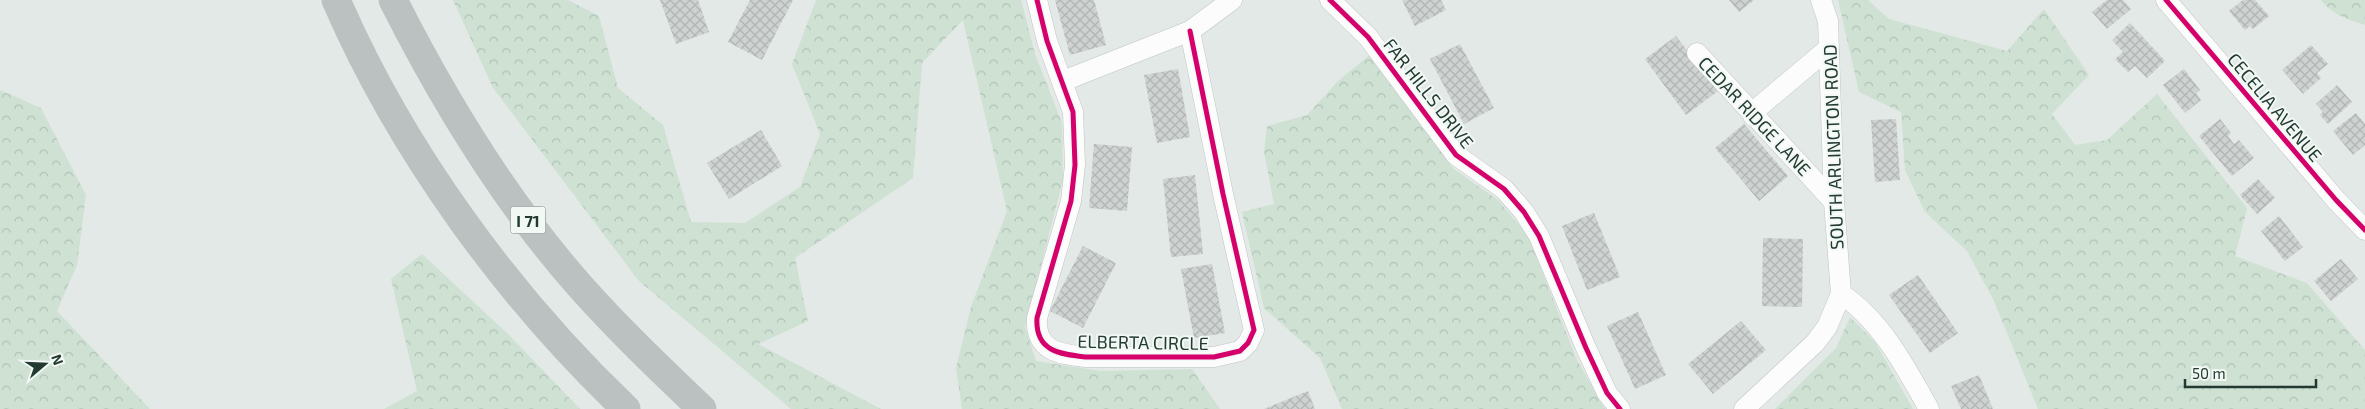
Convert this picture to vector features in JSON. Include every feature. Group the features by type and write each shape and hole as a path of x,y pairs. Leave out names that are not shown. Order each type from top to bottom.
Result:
{"highway":[{"path":"336,0 392,109 446,196 477,239 535,312 600,384 626,409"},
{"name":"I 71","path":"393,0 420,52 456,114 518,208 578,284 641,351 702,409"}],"street":[{"name":"ELBERTA CIRCLE","path":"1037,0 1047,41 1073,112 1074,165 1071,201 1037,318 1037,328 1044,344 1052,350 1065,354 1214,358 1240,351 1248,343 1254,330 1223,194 1190,31"},
{"path":"1063,81 1190,31 1232,0"},
{"name":"FAR HILLS DRIVE","path":"1330,0 1368,37 1456,155 1504,189 1524,212 1539,236 1607,393 1620,409"},
{"name":"SOUTH ARLINGTON ROAD","path":"1821,0 1828,21 1834,202 1841,294"},
{"name":"CECELIA AVENUE","path":"2166,0 2336,200 2365,230"},
{"path":"1753,116 1760,106 1829,48"},
{"name":"CEDAR RIDGE LANE","path":"1697,53 1834,202"},
{"path":"1744,409 1815,343 1827,328 1841,294 1856,304 1879,330 1929,409"}],"green space":[{"path":"453,0 568,0 599,16 618,88 663,125 691,222 745,223 800,187 820,134 792,64 816,0 1021,0 1035,54 1062,123 1063,180 1025,327 1036,361 1100,371 1192,369 1220,409 962,409 956,368 971,307 1007,211 963,20 922,63 913,178 795,258 808,321 758,344 881,409 791,409 639,281 493,88"},
{"path":"1838,0 1868,0 1889,19 2007,51 2044,9 2089,75 2052,114 2075,145 2107,140 2157,94 2247,208 2235,256 2307,283 2365,350 2365,409 2038,409 1994,301 1967,251 1925,212 1905,170 1901,112 1859,92"},
{"path":"2321,0 2365,0 2365,25 2335,13"},
{"path":"1371,54 1454,169 1498,200 1528,236 1577,360 1605,409 1342,409 1320,358 1264,308 1242,212 1274,204 1264,152 1267,126 1307,115 1338,81"},
{"path":"0,90 41,108 86,195 77,265 57,311 150,409 0,409"},
{"path":"422,254 508,334 580,409 384,409 417,391 391,279"},
{"path":"1850,317 1875,342 1913,409 1775,409 1836,348"}],"building":[{"path":"660,0 698,0 709,32 676,44"},
{"path":"750,0 793,0 762,60 728,42"},
{"path":"1055,0 1094,0 1106,45 1070,55"},
{"path":"1402,0 1441,0 1446,10 1415,26"},
{"path":"1729,0 1754,0 1739,12"},
{"path":"2107,0 2123,0 2131,9 2107,29 2092,12"},
{"path":"2243,0 2255,0 2269,16 2253,29 2250,26 2245,30 2229,11"},
{"path":"2130,23 2165,61 2147,78 2135,66 2128,72 2115,59 2123,52 2112,40"},
{"path":"1676,36 1718,91 1686,115 1645,59"},
{"path":"1460,44 1494,108 1464,124 1430,59"},
{"path":"2311,45 2328,64 2317,73 2321,78 2303,94 2282,70"},
{"path":"1178,69 1190,137 1157,143 1144,75"},
{"path":"2184,69 2200,90 2196,93 2201,100 2185,113 2163,85"},
{"path":"2337,85 2352,102 2328,124 2320,115 2323,112 2316,104"},
{"path":"2356,113 2365,124 2365,145 2353,155 2333,131"},
{"path":"1896,119 1900,180 1875,182 1871,120"},
{"path":"2220,119 2231,133 2228,136 2234,144 2239,140 2254,158 2232,176 2199,136"},
{"path":"1744,124 1788,176 1759,201 1715,148"},
{"path":"761,130 782,166 729,199 707,163"},
{"path":"1094,144 1132,147 1127,211 1089,208"},
{"path":"1195,175 1203,254 1171,257 1163,179"},
{"path":"2258,179 2275,198 2257,214 2240,195"},
{"path":"1594,213 1620,277 1587,290 1562,226"},
{"path":"2279,216 2303,247 2285,261 2261,231"},
{"path":"1763,238 1803,239 1802,307 1762,306"},
{"path":"1083,246 1116,263 1083,328 1050,311"},
{"path":"2341,259 2358,279 2331,301 2314,281"},
{"path":"1212,264 1225,333 1194,338 1181,269"},
{"path":"1918,275 1958,333 1930,353 1889,295"},
{"path":"1638,312 1666,375 1635,389 1607,326"},
{"path":"1741,321 1766,350 1713,394 1688,364"},
{"path":"1979,375 1993,409 1961,409 1951,386"},
{"path":"1308,391 1315,409 1264,409"}],"cycle path":[{"path":"1037,0 1047,41 1073,112 1075,165 1071,201 1037,318 1037,329 1044,344 1050,349 1066,354 1085,357 1214,357 1240,351 1248,343 1254,330 1223,194 1190,31"},
{"path":"1330,0 1368,37 1456,155 1504,189 1524,212 1539,236 1607,393 1620,409"},
{"path":"2166,0 2336,200 2365,230"}]}
